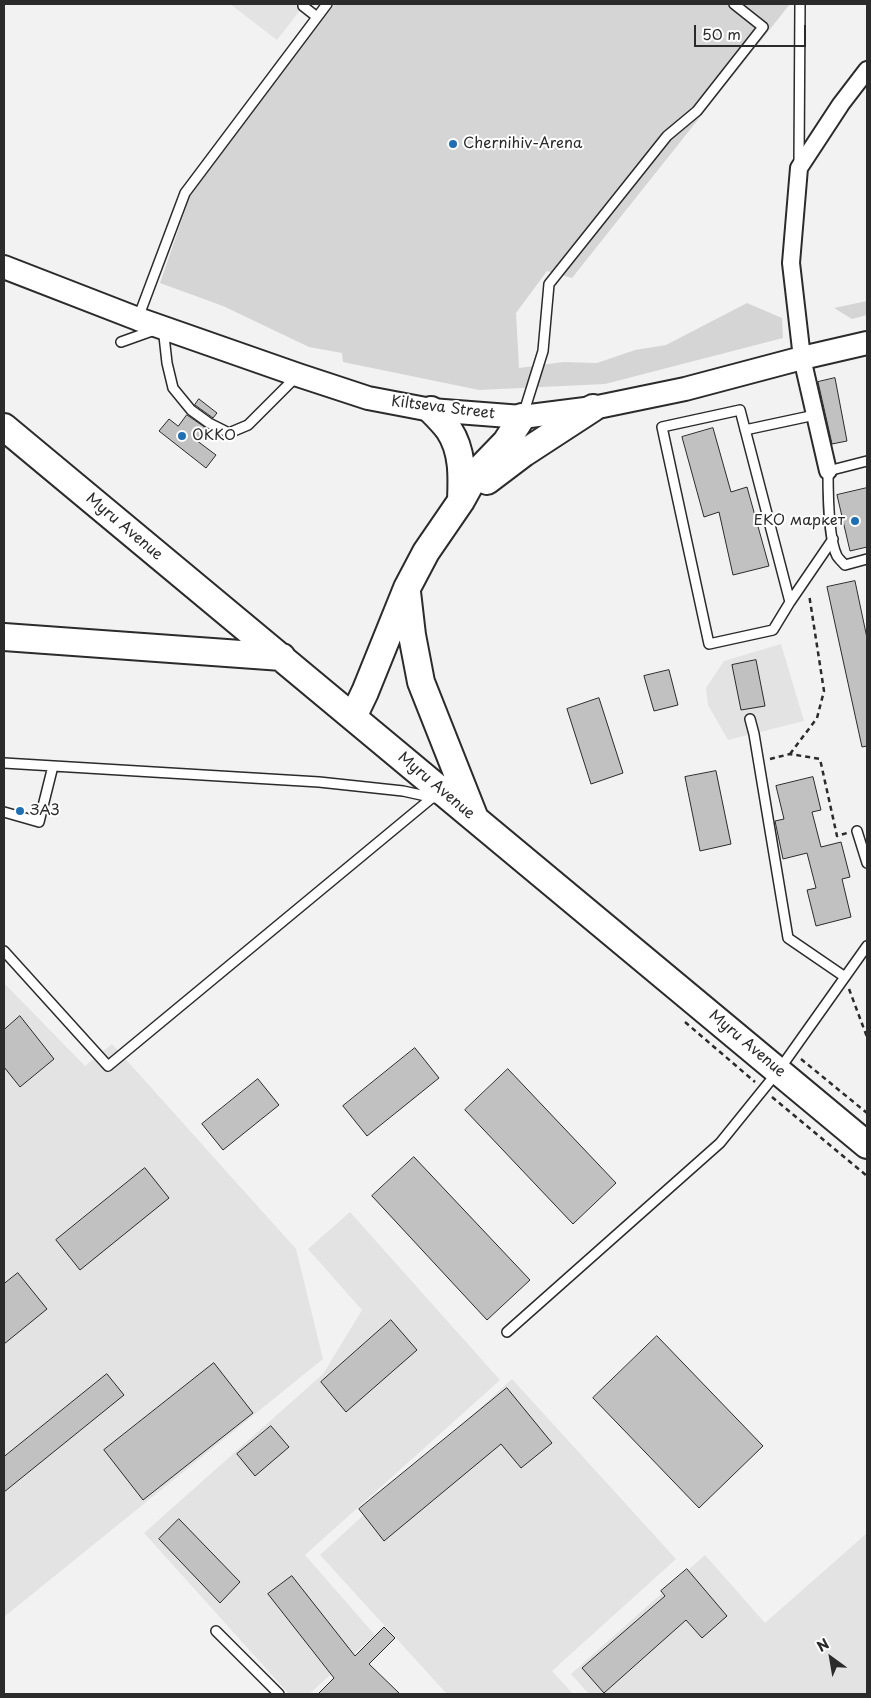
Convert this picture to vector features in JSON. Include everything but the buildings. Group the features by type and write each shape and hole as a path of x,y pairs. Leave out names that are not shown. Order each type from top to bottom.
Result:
{"main road":[{"name":"Kiltseva Street","path":"4,267 138,319 298,375 368,398 431,410 522,417 593,408 685,389 867,343"},
{"path":"460,501 524,452 593,408"},
{"path":"431,410 450,431 458,452 462,476 460,501"},
{"path":"353,717 407,588 426,552 477,472 506,442 522,417"},
{"name":"Myru Avenue","path":"4,428 867,1145"},
{"path":"407,588 412,635 421,682 475,819"},
{"path":"4,637 282,658"}],"street":[{"path":"828,471 802,358 791,264 799,168 841,104 867,70"}],"lane":[{"path":"138,319 185,193 327,4"},
{"path":"522,417 543,351 548,284 667,136 697,111 763,27 734,4"},
{"path":"799,168 800,4"},
{"path":"303,6 317,17"},
{"path":"121,342 162,327 173,388 191,410 229,433 248,425 298,375"},
{"path":"790,602 740,410 662,427 708,644 773,630 833,540"},
{"path":"745,430 815,415"},
{"path":"867,461 828,471 828,498 837,556 845,565 867,559"},
{"path":"750,719 788,938 845,977"},
{"path":"4,762 319,782 403,792 433,797 475,819"},
{"path":"4,812 39,822 53,766"},
{"path":"4,951 108,1066 433,797"},
{"path":"857,831 867,863"},
{"path":"508,1332 720,1143 778,1070 867,946"},
{"path":"216,1631 279,1694"}],"path":[{"path":"790,754 817,718 824,691 809,590"},
{"path":"758,762 790,754 820,759 837,836 857,831"},
{"path":"845,977 867,1037"},
{"path":"778,1070 867,1113"},
{"path":"778,1070 867,1176"}],"shaded area":[{"path":"230,4 305,4 277,40"},
{"name":"Chernihiv-Arena","path":"335,4 790,4 572,278 547,271 516,313 519,368 563,362 597,363 635,350 666,345 747,303 782,318 783,338 605,384 479,390 343,362 342,353 309,347 223,306 160,283 190,196 292,58"},
{"path":"867,301 867,315 852,319 834,308"},
{"path":"781,644 804,721 728,740 708,705 706,688 724,661"},
{"path":"4,983 85,1066 112,1044 296,1249 323,1359 4,1617"},
{"path":"350,1212 500,1380 305,1555 375,1635 309,1694 289,1694 144,1533 323,1374 362,1310 308,1249"},
{"path":"512,1379 676,1559 552,1671 573,1694 447,1694 320,1555"},
{"path":"867,1533 867,1694 589,1694 571,1674 705,1555 765,1623"}],"place":[{"name":"Chernihiv-Arena","path":"453,144"},
{"name":"OKKO","path":"182,436"},
{"name":"ЕКО маркет","path":"855,521"},
{"name":"ЗАЗ","path":"20,811"}]}
